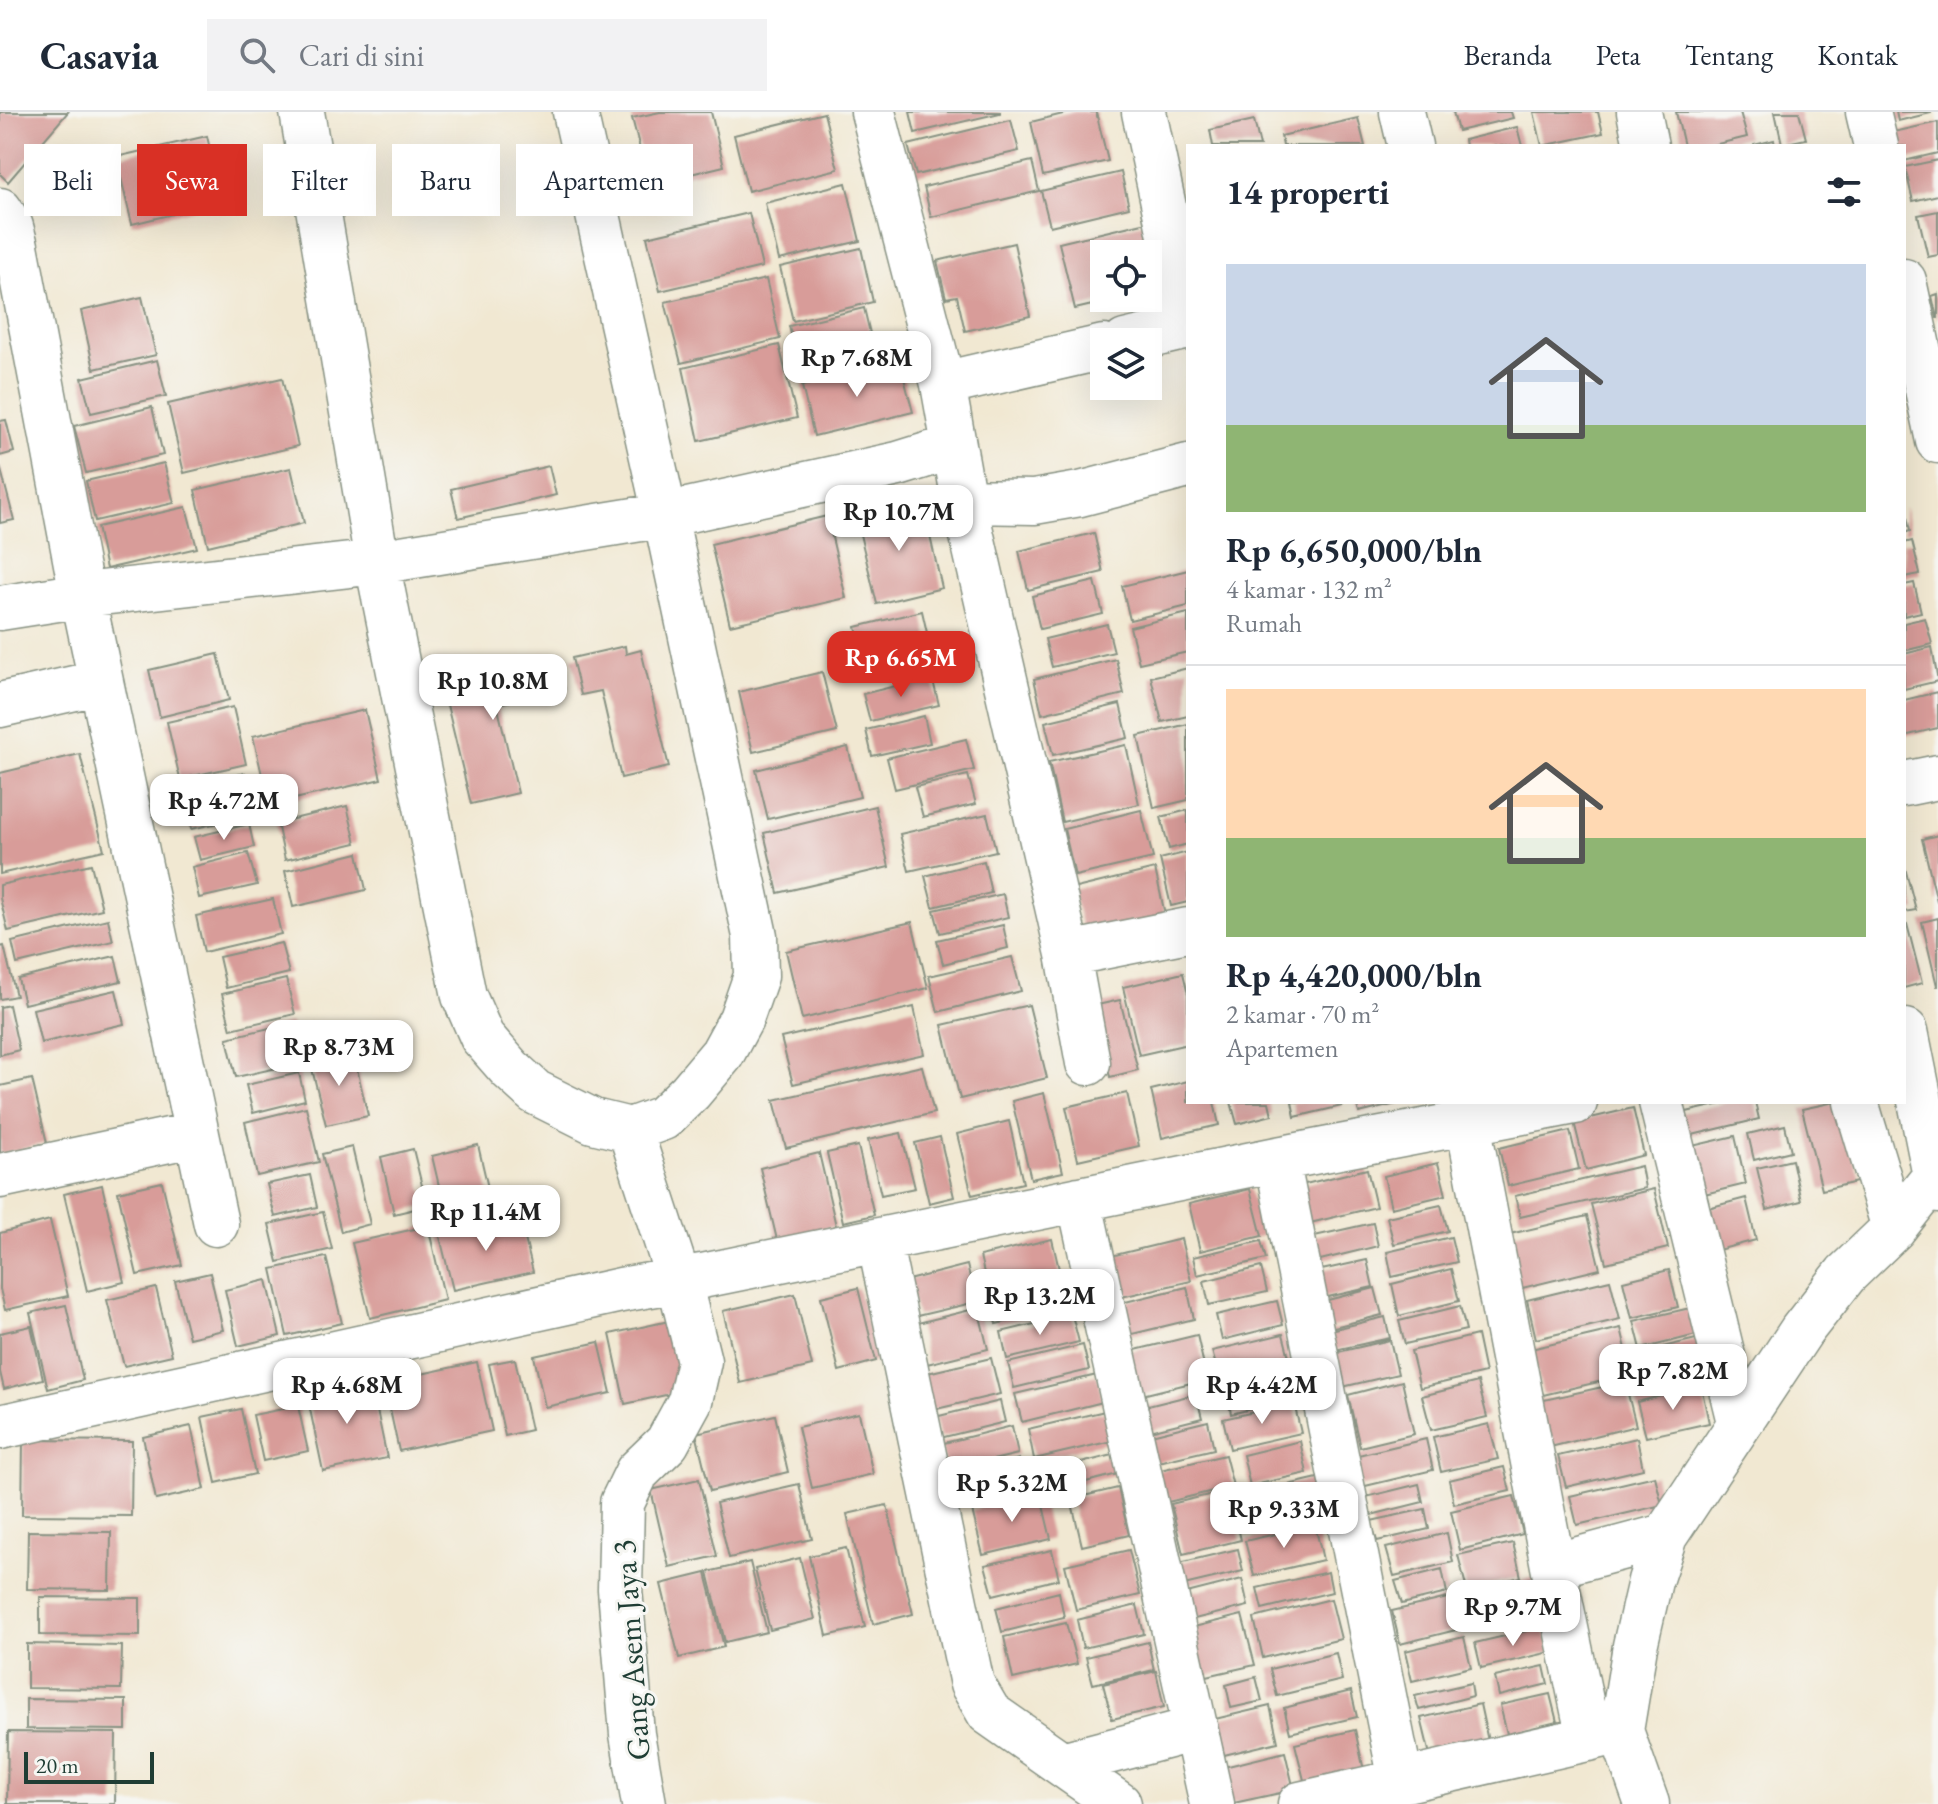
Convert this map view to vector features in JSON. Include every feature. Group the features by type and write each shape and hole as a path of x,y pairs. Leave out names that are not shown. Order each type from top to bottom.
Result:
{"street":[{"path":"302,112 377,562 464,996 482,1037 535,1092 593,1121 630,1130 663,1118 722,1054 741,1019 756,976 755,936 575,112"},
{"path":"873,112 943,384 964,501 1068,954 1088,1063"},
{"path":"1144,112 1186,312"},
{"path":"1402,112 1410,144"},
{"path":"1639,112 1646,144"},
{"path":"1868,112 1876,144"},
{"path":"0,210 11,227 16,246 83,595 216,1224"},
{"path":"1906,274 1938,268"},
{"path":"1906,290 1938,441"},
{"path":"1162,333 1186,327"},
{"path":"943,384 1090,350"},
{"path":"0,608 83,595 377,562 665,515 898,464 953,447"},
{"path":"964,501 1034,502 1080,494 1186,467"},
{"path":"0,705 101,682"},
{"path":"1906,784 1938,777"},
{"path":"1068,954 1186,930"},
{"path":"1605,1735 1635,1646 1650,1581 1665,1536 1802,1330 1846,1274 1936,1184 1916,1029"},
{"path":"0,1427 606,1294 1565,1104"},
{"path":"1661,1104 1739,1422"},
{"path":"1857,1104 1894,1228"},
{"path":"1468,1123 1553,1566 1605,1735 1647,1804"},
{"name":"Gang Asem Jaya 3","path":"630,1130 679,1281 699,1361 690,1401 667,1443 637,1472 622,1503 620,1589 632,1734 644,1804"},
{"path":"0,1176 197,1134"},
{"path":"1277,1159 1401,1781"},
{"path":"1079,1199 1212,1804"},
{"path":"879,1240 972,1684 989,1713 1119,1804"},
{"path":"1553,1566 1665,1536"},
{"path":"1062,1764 1195,1729"},
{"path":"1300,1804 1605,1735"}],"building":[{"path":"0,112 68,112 41,144 24,144 24,163 8,182 0,174"},
{"path":"660,112 711,112 724,166 693,173 693,144 639,144 632,118"},
{"path":"910,112 1000,112 1000,113 915,133"},
{"path":"1071,112 1096,112 1108,161 1043,176 1031,122"},
{"path":"1453,112 1511,112 1513,118 1458,131"},
{"path":"1534,112 1598,112 1603,133 1542,144"},
{"path":"1676,112 1740,112 1747,137 1717,144 1684,144"},
{"path":"1775,112 1799,112 1806,139 1782,144"},
{"path":"1896,112 1931,112 1931,113 1898,121"},
{"path":"824,113 838,169 748,191 734,135"},
{"path":"1358,118 1364,144 1283,144 1281,136"},
{"path":"1011,120 1019,151 916,175 908,145"},
{"path":"1254,120 1260,144 1213,144 1210,130"},
{"path":"1938,122 1938,153 1906,161 1906,144 1897,144 1894,132"},
{"path":"1517,127 1521,144 1465,144 1464,140"},
{"path":"207,136 209,144 172,144"},
{"path":"137,152 137,216 165,216 132,224 121,178 121,156"},
{"path":"1938,160 1938,195 1913,201 1906,167"},
{"path":"1032,161 1039,191 931,217 924,187"},
{"path":"1121,172 1129,207 1050,226 1041,191"},
{"path":"846,183 860,241 779,260 765,203"},
{"path":"1938,211 1938,255 1928,257 1918,215"},
{"path":"749,213 762,267 660,291 647,237"},
{"path":"1147,222 1151,240 1090,240 1090,306 1075,309 1059,243"},
{"path":"1014,243 1030,316 965,331 957,296 946,298 937,261"},
{"path":"861,248 873,302 793,321 780,267"},
{"path":"766,279 780,339 681,363 665,302"},
{"path":"1938,294 1938,318 1937,318 1932,296"},
{"path":"142,297 156,355 94,369 81,311"},
{"path":"864,308 877,363 802,380 789,326"},
{"path":"779,345 797,418 699,441 683,368"},
{"path":"157,360 166,396 91,413 82,378"},
{"path":"900,363 913,412 814,436 802,386"},
{"path":"282,378 298,446 184,473 168,404"},
{"path":"152,407 163,455 86,473 74,426"},
{"path":"6,420 14,452 0,456 0,421"},
{"path":"164,463 174,503 95,521 86,481"},
{"path":"0,466 14,520 0,523"},
{"path":"549,466 556,495 458,518 451,489"},
{"path":"291,468 304,523 208,546 195,490"},
{"path":"922,502 942,588 877,604 856,518"},
{"path":"186,507 197,548 106,569 97,527"},
{"path":"827,516 846,598 730,625 711,544"},
{"path":"1094,533 1103,572 1028,590 1019,551"},
{"path":"1912,541 1920,574 1906,577 1906,542"},
{"path":"1186,570 1186,606 1130,620 1122,586"},
{"path":"1095,581 1103,614 1040,629 1032,596"},
{"path":"1914,583 1921,612 1906,616 1906,585"},
{"path":"922,611 933,659 867,675 856,627"},
{"path":"1186,613 1186,652 1139,663 1130,627"},
{"path":"1925,618 1932,644 1906,650 1906,623"},
{"path":"1107,624 1114,652 1052,667 1045,639"},
{"path":"625,646 626,654 641,650 669,767 621,778 601,691 581,695 572,658"},
{"path":"1932,647 1938,681 1906,689 1906,654"},
{"path":"218,654 229,700 160,717 149,670"},
{"path":"557,656 565,689 497,704 518,793 471,804 442,684"},
{"path":"1116,659 1124,694 1042,714 1034,679"},
{"path":"1186,668 1186,716 1162,722 1151,677"},
{"path":"822,672 837,732 753,752 739,692"},
{"path":"932,677 939,705 870,721 863,694"},
{"path":"1938,692 1938,728 1906,736 1906,700"},
{"path":"1120,704 1128,738 1053,755 1045,722"},
{"path":"233,707 246,764 180,779 167,722"},
{"path":"365,710 381,779 269,805 253,736"},
{"path":"924,716 930,743 872,756 866,730"},
{"path":"1186,724 1186,800 1154,808 1138,736"},
{"path":"966,739 974,770 895,789 887,758"},
{"path":"1126,745 1139,804 1062,822 1049,762"},
{"path":"848,747 860,797 768,819 756,770"},
{"path":"80,754 104,850 0,874 0,773"},
{"path":"245,773 255,815 191,829 181,787"},
{"path":"968,775 976,804 923,817 915,787"},
{"path":"347,806 356,843 285,860 277,823"},
{"path":"875,806 889,867 778,893 764,833"},
{"path":"1141,810 1153,858 1075,876 1064,829"},
{"path":"1186,811 1186,845 1169,849 1161,817"},
{"path":"987,814 996,851 909,871 900,834"},
{"path":"249,824 254,847 200,860 194,837"},
{"path":"1938,835 1938,901 1937,901 1922,839"},
{"path":"1186,852 1186,902 1171,906 1160,859"},
{"path":"248,853 257,885 199,898 192,867"},
{"path":"358,853 366,890 293,907 285,871"},
{"path":"984,861 991,893 933,907 925,876"},
{"path":"91,864 102,909 8,931 0,885"},
{"path":"1155,869 1166,919 1085,939 1072,889"},
{"path":"1906,872 1916,910 1906,912"},
{"path":"1003,894 1008,917 940,933 934,910"},
{"path":"273,899 281,934 204,952 196,916"},
{"path":"1938,918 1938,986 1937,986 1922,922"},
{"path":"108,919 113,941 17,964 12,942"},
{"path":"912,922 928,988 802,1019 786,951"},
{"path":"1906,924 1922,983 1906,987"},
{"path":"1003,925 1008,948 943,964 937,940"},
{"path":"281,943 289,973 226,988 219,957"},
{"path":"4,946 16,996 0,999 0,947"},
{"path":"115,956 121,981 24,1004 18,979"},
{"path":"1012,957 1021,991 938,1012 929,976"},
{"path":"1183,973 1186,986 1186,1044 1139,1055 1123,987"},
{"path":"286,979 295,1014 231,1029 222,994"},
{"path":"116,990 124,1024 41,1043 33,1009"},
{"path":"1120,1000 1138,1070 1110,1077 1093,1006"},
{"path":"9,1005 19,1050 0,1055 0,1007"},
{"path":"1029,1005 1047,1078 960,1099 942,1025"},
{"path":"914,1007 924,1054 793,1084 781,1038"},
{"path":"291,1023 300,1063 236,1077 227,1038"},
{"path":"353,1051 368,1116 326,1125 310,1061"},
{"path":"922,1066 934,1113 786,1148 774,1100"},
{"path":"299,1073 305,1100 253,1113 246,1085"},
{"path":"32,1079 47,1143 0,1154 0,1086"},
{"path":"1186,1081 1186,1104 1214,1104 1219,1125 1162,1138 1151,1090"},
{"path":"1044,1093 1063,1172 1031,1179 1012,1101"},
{"path":"1127,1093 1139,1146 1078,1160 1066,1107"},
{"path":"1232,1104 1269,1104 1272,1115 1237,1124"},
{"path":"1292,1104 1342,1104 1342,1106 1295,1117"},
{"path":"1357,1104 1397,1104 1359,1113"},
{"path":"1721,1104 1755,1104 1759,1119 1688,1136 1682,1113"},
{"path":"1836,1104 1861,1181 1822,1190 1802,1109"},
{"path":"306,1107 319,1162 257,1176 245,1122"},
{"path":"1633,1108 1644,1155 1586,1170 1574,1122"},
{"path":"1009,1121 1023,1183 972,1195 957,1134"},
{"path":"1785,1125 1791,1151 1754,1160 1748,1134"},
{"path":"1570,1131 1579,1169 1508,1186 1499,1148"},
{"path":"901,1133 915,1188 881,1195 868,1140"},
{"path":"1735,1136 1746,1184 1700,1195 1688,1147"},
{"path":"940,1137 954,1197 929,1203 915,1143"},
{"path":"478,1145 492,1205 446,1216 432,1156"},
{"path":"858,1146 874,1215 843,1222 827,1153"},
{"path":"352,1147 370,1224 341,1232 322,1154"},
{"path":"413,1149 427,1206 394,1214 381,1157"},
{"path":"819,1153 836,1226 777,1240 760,1168"},
{"path":"1792,1160 1801,1201 1767,1210 1757,1168"},
{"path":"1438,1163 1446,1195 1391,1208 1384,1176"},
{"path":"1641,1166 1645,1188 1520,1217 1515,1196"},
{"path":"1367,1169 1376,1207 1306,1224 1297,1186"},
{"path":"310,1175 317,1207 275,1217 267,1184"},
{"path":"162,1182 182,1265 137,1275 118,1192"},
{"path":"102,1185 124,1282 87,1291 64,1194"},
{"path":"1250,1189 1262,1236 1200,1251 1189,1204"},
{"path":"1654,1189 1668,1248 1606,1263 1591,1204"},
{"path":"1746,1198 1756,1240 1714,1251 1704,1209"},
{"path":"1441,1205 1448,1231 1394,1244 1387,1217"},
{"path":"323,1212 332,1249 278,1262 269,1224"},
{"path":"1587,1216 1600,1269 1510,1291 1497,1237"},
{"path":"520,1218 533,1272 453,1290 439,1233"},
{"path":"50,1220 68,1296 5,1310 0,1289 0,1233"},
{"path":"1373,1223 1378,1246 1316,1261 1310,1237"},
{"path":"428,1226 445,1300 370,1318 352,1243"},
{"path":"1451,1237 1457,1262 1392,1277 1387,1252"},
{"path":"1052,1239 1068,1308 996,1324 980,1256"},
{"path":"1181,1239 1191,1281 1117,1298 1107,1257"},
{"path":"1261,1241 1266,1259 1197,1275 1193,1257"},
{"path":"326,1257 342,1323 287,1336 272,1269"},
{"path":"1367,1260 1373,1287 1323,1298 1317,1271"},
{"path":"967,1265 976,1302 917,1316 908,1280"},
{"path":"1261,1267 1267,1292 1209,1305 1204,1281"},
{"path":"1451,1269 1459,1301 1399,1316 1392,1284"},
{"path":"1669,1270 1678,1307 1632,1318 1623,1281"},
{"path":"210,1273 223,1330 189,1338 175,1281"},
{"path":"267,1280 280,1336 238,1346 225,1290"},
{"path":"1610,1280 1620,1319 1536,1339 1527,1300"},
{"path":"1187,1287 1194,1319 1124,1336 1117,1304"},
{"path":"156,1288 172,1355 124,1366 107,1300"},
{"path":"858,1288 876,1361 839,1371 821,1297"},
{"path":"1375,1288 1382,1315 1330,1328 1324,1301"},
{"path":"795,1294 812,1366 740,1383 723,1311"},
{"path":"1277,1301 1283,1325 1222,1340 1216,1315"},
{"path":"66,1305 83,1380 48,1389 30,1313"},
{"path":"1460,1306 1466,1330 1405,1344 1399,1321"},
{"path":"978,1308 988,1349 927,1364 918,1323"},
{"path":"1690,1308 1696,1335 1641,1349 1634,1321"},
{"path":"1072,1315 1079,1342 1007,1359 1001,1332"},
{"path":"1385,1317 1390,1338 1335,1350 1331,1330"},
{"path":"669,1321 684,1391 625,1404 610,1334"},
{"path":"31,1326 43,1379 4,1389 0,1372 0,1333"},
{"path":"1621,1328 1632,1374 1543,1395 1531,1349"},
{"path":"1283,1334 1291,1365 1220,1381 1212,1351"},
{"path":"1197,1335 1207,1379 1138,1396 1127,1352"},
{"path":"1477,1335 1485,1373 1420,1388 1411,1351"},
{"path":"1696,1339 1704,1373 1646,1387 1638,1353"},
{"path":"1390,1340 1398,1374 1338,1388 1330,1354"},
{"path":"599,1342 611,1393 545,1407 534,1356"},
{"path":"1083,1345 1089,1370 1014,1388 1008,1363"},
{"path":"991,1358 1000,1394 928,1411 919,1375"},
{"path":"515,1359 531,1430 505,1436 489,1364"},
{"path":"477,1362 492,1431 399,1451 384,1382"},
{"path":"1097,1375 1103,1402 1022,1422 1015,1394"},
{"path":"1287,1378 1292,1399 1231,1414 1227,1393"},
{"path":"1402,1381 1414,1434 1360,1447 1348,1395"},
{"path":"371,1382 387,1458 323,1471 307,1395"},
{"path":"1478,1382 1487,1417 1431,1430 1422,1396"},
{"path":"1625,1382 1636,1426 1546,1448 1535,1402"},
{"path":"1701,1386 1709,1423 1646,1437 1637,1402"},
{"path":"1196,1394 1202,1418 1150,1431 1144,1407"},
{"path":"1000,1401 1005,1422 940,1438 935,1417"},
{"path":"1294,1403 1301,1433 1230,1449 1223,1419"},
{"path":"298,1406 308,1451 263,1461 253,1415"},
{"path":"241,1409 255,1474 216,1483 202,1417"},
{"path":"1105,1411 1112,1441 1034,1459 1028,1429"},
{"path":"859,1413 873,1474 812,1488 798,1427"},
{"path":"775,1415 788,1472 710,1491 696,1433"},
{"path":"1208,1421 1214,1449 1150,1464 1143,1437"},
{"path":"1489,1424 1498,1459 1441,1472 1433,1437"},
{"path":"191,1426 205,1489 156,1500 143,1437"},
{"path":"1012,1426 1018,1454 947,1471 940,1444"},
{"path":"1637,1438 1643,1469 1566,1487 1558,1456"},
{"path":"1426,1439 1433,1470 1361,1487 1354,1456"},
{"path":"23,1440 132,1441 131,1516 22,1515"},
{"path":"1300,1441 1307,1473 1250,1486 1243,1455"},
{"path":"1117,1454 1122,1473 1050,1491 1045,1472"},
{"path":"1225,1455 1233,1486 1164,1503 1156,1471"},
{"path":"1019,1459 1026,1489 965,1503 958,1475"},
{"path":"1504,1467 1510,1491 1454,1504 1449,1480"},
{"path":"1655,1476 1662,1505 1577,1525 1570,1496"},
{"path":"1322,1477 1330,1511 1257,1529 1249,1494"},
{"path":"699,1479 717,1556 669,1567 651,1490"},
{"path":"799,1484 812,1539 729,1558 716,1503"},
{"path":"1419,1484 1423,1502 1371,1515 1366,1497"},
{"path":"1118,1488 1129,1535 1082,1546 1071,1499"},
{"path":"1229,1490 1241,1540 1183,1554 1171,1504"},
{"path":"1040,1493 1051,1539 983,1555 972,1510"},
{"path":"1514,1496 1523,1534 1460,1550 1451,1511"},
{"path":"887,1505 913,1614 873,1624 847,1514"},
{"path":"1425,1509 1429,1529 1377,1541 1371,1521"},
{"path":"1315,1525 1323,1560 1254,1576 1245,1541"},
{"path":"28,1531 111,1532 110,1590 27,1589"},
{"path":"1447,1533 1453,1562 1394,1576 1386,1548"},
{"path":"1513,1543 1521,1577 1467,1590 1458,1555"},
{"path":"846,1548 865,1627 827,1636 809,1556"},
{"path":"1238,1549 1243,1571 1184,1585 1179,1563"},
{"path":"1052,1550 1059,1579 993,1595 985,1565"},
{"path":"1129,1550 1140,1595 1076,1610 1065,1565"},
{"path":"800,1558 815,1619 770,1630 755,1569"},
{"path":"750,1562 767,1632 725,1642 708,1572"},
{"path":"1442,1569 1447,1593 1402,1604 1395,1581"},
{"path":"1328,1572 1332,1592 1262,1609 1257,1588"},
{"path":"706,1573 724,1647 679,1658 661,1584"},
{"path":"1535,1577 1545,1615 1480,1630 1471,1593"},
{"path":"1242,1579 1248,1606 1190,1620 1183,1594"},
{"path":"1059,1592 1064,1617 1002,1632 996,1608"},
{"path":"40,1597 140,1598 140,1636 40,1635"},
{"path":"1452,1597 1460,1629 1400,1644 1392,1611"},
{"path":"1331,1599 1341,1639 1263,1658 1254,1618"},
{"path":"1137,1605 1144,1634 1083,1648 1077,1620"},
{"path":"1242,1615 1255,1665 1198,1678 1186,1629"},
{"path":"1066,1623 1077,1664 1013,1679 1004,1637"},
{"path":"1544,1627 1551,1652 1481,1668 1475,1643"},
{"path":"1464,1637 1471,1667 1412,1681 1405,1651"},
{"path":"1148,1642 1154,1670 1093,1684 1086,1657"},
{"path":"27,1644 122,1646 121,1689 27,1688"},
{"path":"1336,1653 1342,1680 1277,1696 1270,1669"},
{"path":"1544,1666 1548,1684 1499,1696 1495,1677"},
{"path":"1156,1671 1164,1707 1112,1719 1103,1684"},
{"path":"1256,1677 1262,1701 1231,1708 1226,1685"},
{"path":"1471,1683 1473,1696 1419,1710 1415,1696"},
{"path":"1351,1691 1357,1717 1290,1733 1284,1708"},
{"path":"1550,1694 1557,1722 1507,1734 1500,1705"},
{"path":"26,1699 126,1700 126,1730 26,1729"},
{"path":"1480,1704 1488,1741 1430,1755 1421,1718"},
{"path":"1270,1706 1278,1742 1224,1755 1215,1719"},
{"path":"1355,1730 1365,1775 1306,1788 1295,1744"},
{"path":"8,1732 116,1733 115,1804 7,1804"},
{"path":"1285,1752 1294,1790 1229,1804 1220,1768"}]}
